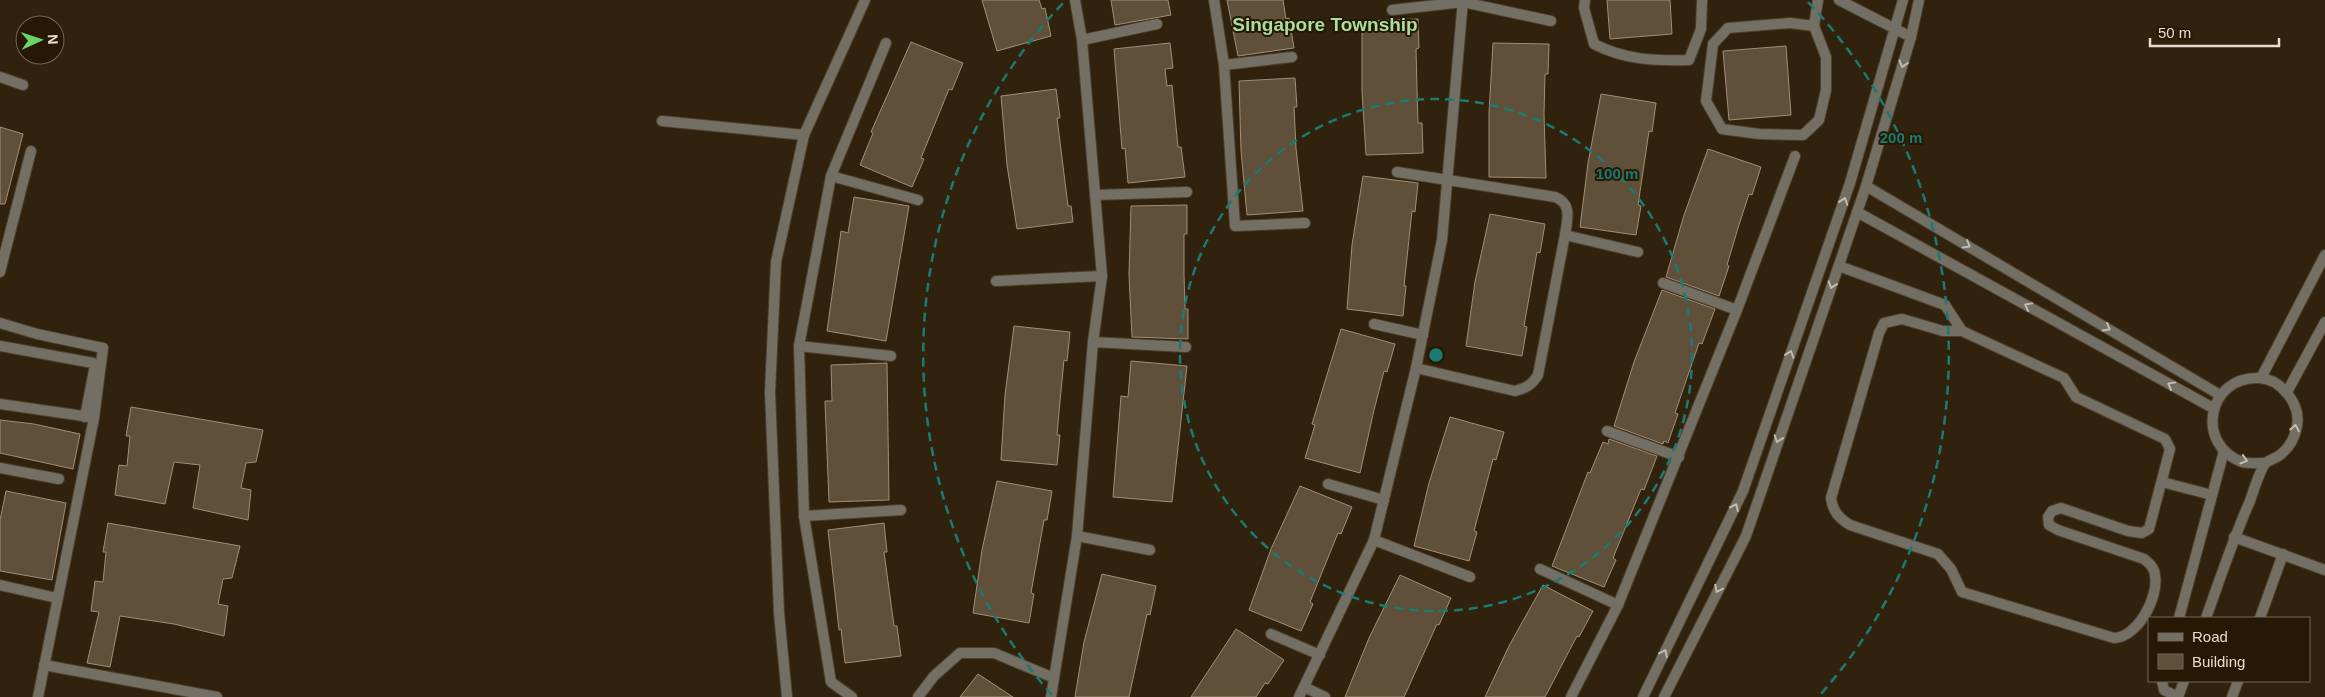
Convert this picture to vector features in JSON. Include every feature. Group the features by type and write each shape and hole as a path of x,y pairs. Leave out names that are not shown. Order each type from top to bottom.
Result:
{"street":[{"path":"786,697 779,613 770,392 776,262 804,135 865,0"},
{"path":"1051,697 1077,536 1093,342 1102,276 1082,40 1075,0"},
{"path":"1214,0 1224,66 1235,226 1306,223"},
{"path":"1585,0 1584,8 1594,44 1613,54 1638,60 1666,61 1689,60 1701,29 1702,0"},
{"path":"1814,26 1790,23 1728,28 1713,44 1706,101 1722,129 1759,134 1803,135 1819,120 1826,90 1826,57 1814,26 1818,0"},
{"path":"1840,0 1894,30 1911,37"},
{"path":"1643,697 1743,491 1850,183 1903,0"},
{"path":"1664,697 1746,536 1866,186 1911,37 1919,0"},
{"path":"1299,697 1374,540 1416,368 1442,240 1465,1"},
{"path":"1392,10 1465,1 1551,21"},
{"path":"1082,40 1157,24"},
{"path":"852,697 832,682 804,516 799,346 831,176 886,43"},
{"path":"1224,66 1292,57"},
{"path":"0,77 23,85"},
{"path":"662,120 804,135"},
{"path":"0,272 31,151"},
{"path":"1570,697 1618,605 1738,310 1795,156"},
{"path":"1396,172 1556,197 1563,200 1568,208 1565,235 1538,375 1533,383 1526,388 1515,391 1416,368"},
{"path":"831,176 918,200"},
{"path":"1866,186 2220,395"},
{"path":"1095,196 1187,192"},
{"path":"1857,212 2214,408"},
{"path":"1565,235 1638,252"},
{"path":"2261,378 2325,255"},
{"path":"1838,266 1945,305 1962,331"},
{"path":"996,281 1102,276"},
{"path":"1663,283 1738,310"},
{"path":"1902,319 1943,332 1962,331 2064,378 2076,397 2165,439 2170,449 2149,529 2142,533 2128,531 2061,508 2052,511 2048,517 2049,525 2058,530 2144,559 2152,565 2156,576 2152,598 2140,624 2131,633 2121,638 2114,638 1962,592 1951,569 1938,554 1850,525 1839,518 1832,507 1831,498 1879,333 1884,322 1902,319"},
{"path":"2287,392 2325,322"},
{"path":"0,323 103,348 38,697"},
{"path":"1374,324 1423,335"},
{"path":"1093,342 1186,347"},
{"path":"0,346 95,364 89,417"},
{"path":"799,346 891,356"},
{"path":"2261,378 2275,383 2287,392 2295,408 2297,425 2292,442 2281,455 2265,463 2243,462 2224,451 2216,438 2212,423 2214,408 2220,395 2232,384 2245,379 2261,378"},
{"path":"0,404 89,417"},
{"path":"1607,431 1679,456"},
{"path":"2179,617 2224,451"},
{"path":"2206,617 2234,537 2265,463"},
{"path":"0,468 59,479"},
{"path":"2162,482 2212,495"},
{"path":"1328,484 1384,500"},
{"path":"804,516 900,510"},
{"path":"1077,536 1150,550"},
{"path":"2234,537 2325,570"},
{"path":"1374,540 1470,577"},
{"path":"2260,617 2283,554"},
{"path":"1540,569 1618,605"},
{"path":"0,584 57,598"},
{"path":"1270,634 1320,655"},
{"path":"918,697 934,676 960,653 994,653 1054,678"},
{"path":"44,665 217,697"},
{"path":"2162,682 2164,690 2178,697 2184,682"},
{"path":"2232,697 2238,682"},
{"path":"1304,687 1325,697"}],"building":[{"path":"982,0 1039,0 1042,9 1045,8 1051,36 997,51"},
{"path":"1111,0 1168,0 1171,15 1115,25"},
{"path":"1227,0 1283,0 1286,19 1289,18 1294,48 1238,56"},
{"path":"1607,0 1670,0 1672,34 1610,39"},
{"path":"1418,19 1419,48 1416,49 1418,123 1422,123 1423,153 1366,155 1362,91 1362,21"},
{"path":"911,42 963,63 952,90 949,89 921,158 924,159 912,187 860,165 873,133 871,132"},
{"path":"1170,43 1173,68 1165,69 1167,86 1172,85 1178,147 1181,147 1185,177 1128,183 1125,148 1122,149 1114,49"},
{"path":"1493,43 1549,44 1548,74 1545,74 1544,114 1546,178 1489,177 1489,113"},
{"path":"1786,46 1791,115 1729,120 1723,51"},
{"path":"1295,78 1297,107 1294,107 1296,148 1303,211 1247,215 1241,151 1239,81"},
{"path":"1056,89 1060,118 1057,118 1068,206 1071,206 1073,222 1017,229 1007,165 1001,96"},
{"path":"1601,94 1656,103 1652,132 1649,131 1638,205 1641,206 1636,235 1580,227 1588,163"},
{"path":"0,127 23,134 5,204 0,204"},
{"path":"1708,149 1761,167 1752,195 1749,194 1719,296 1666,277 1684,215"},
{"path":"1363,176 1418,183 1415,212 1412,211 1404,286 1406,286 1403,316 1347,309 1352,245"},
{"path":"854,197 909,206 886,341 827,331 841,231 848,233"},
{"path":"1187,205 1187,234 1184,234 1184,275 1185,309 1188,309 1188,339 1132,337 1129,275 1131,206"},
{"path":"1490,214 1545,224 1540,253 1537,252 1524,326 1527,327 1522,356 1466,346 1475,282"},
{"path":"1662,290 1715,309 1702,344 1699,343 1675,413 1678,414 1668,443 1664,441 1663,444 1614,426 1634,362"},
{"path":"1014,326 1070,332 1067,361 1064,360 1057,435 1060,435 1057,465 1001,460 1005,395"},
{"path":"1341,329 1395,344 1387,372 1384,371 1360,473 1305,458 1315,425 1312,424"},
{"path":"1131,361 1187,366 1172,502 1113,497 1121,396 1128,397"},
{"path":"887,363 889,500 829,502 825,401 832,401 831,365"},
{"path":"131,407 263,430 256,462 246,463 241,488 251,490 248,520 193,508 200,465 174,462 165,504 115,495 119,465 127,466 130,436 126,436"},
{"path":"1450,417 1504,432 1496,460 1493,459 1474,531 1477,532 1469,561 1414,546 1429,483"},
{"path":"0,420 34,424 80,434 73,469 0,453"},
{"path":"1609,439 1657,456 1644,490 1641,489 1613,558 1616,560 1604,587 1552,566 1588,472 1590,473 1603,442 1608,444"},
{"path":"997,481 1052,491 1047,520 1044,520 1031,593 1034,594 1029,623 973,613 982,550"},
{"path":"1300,486 1352,507 1341,534 1338,533 1310,602 1313,604 1301,631 1249,610 1271,549"},
{"path":"6,491 66,503 52,580 0,571 0,520"},
{"path":"108,523 240,546 232,578 223,579 218,604 228,606 224,636 174,624 120,616 110,667 87,663 99,612 91,611 95,581 103,582 106,552 103,552"},
{"path":"884,523 887,552 884,552 894,626 897,626 901,656 845,663 841,629 839,630 828,530"},
{"path":"1102,574 1156,586 1150,615 1147,614 1129,697 1075,697 1084,642"},
{"path":"1400,575 1451,598 1439,625 1437,624 1404,697 1345,697 1369,638"},
{"path":"1543,585 1593,611 1579,637 1577,636 1545,697 1485,697 1509,646"},
{"path":"1236,629 1284,660 1268,684 1265,683 1256,697 1191,697"},
{"path":"978,674 1013,697 960,697"}],"district":[{"name":"Singapore Township","path":"1325,24"}]}
